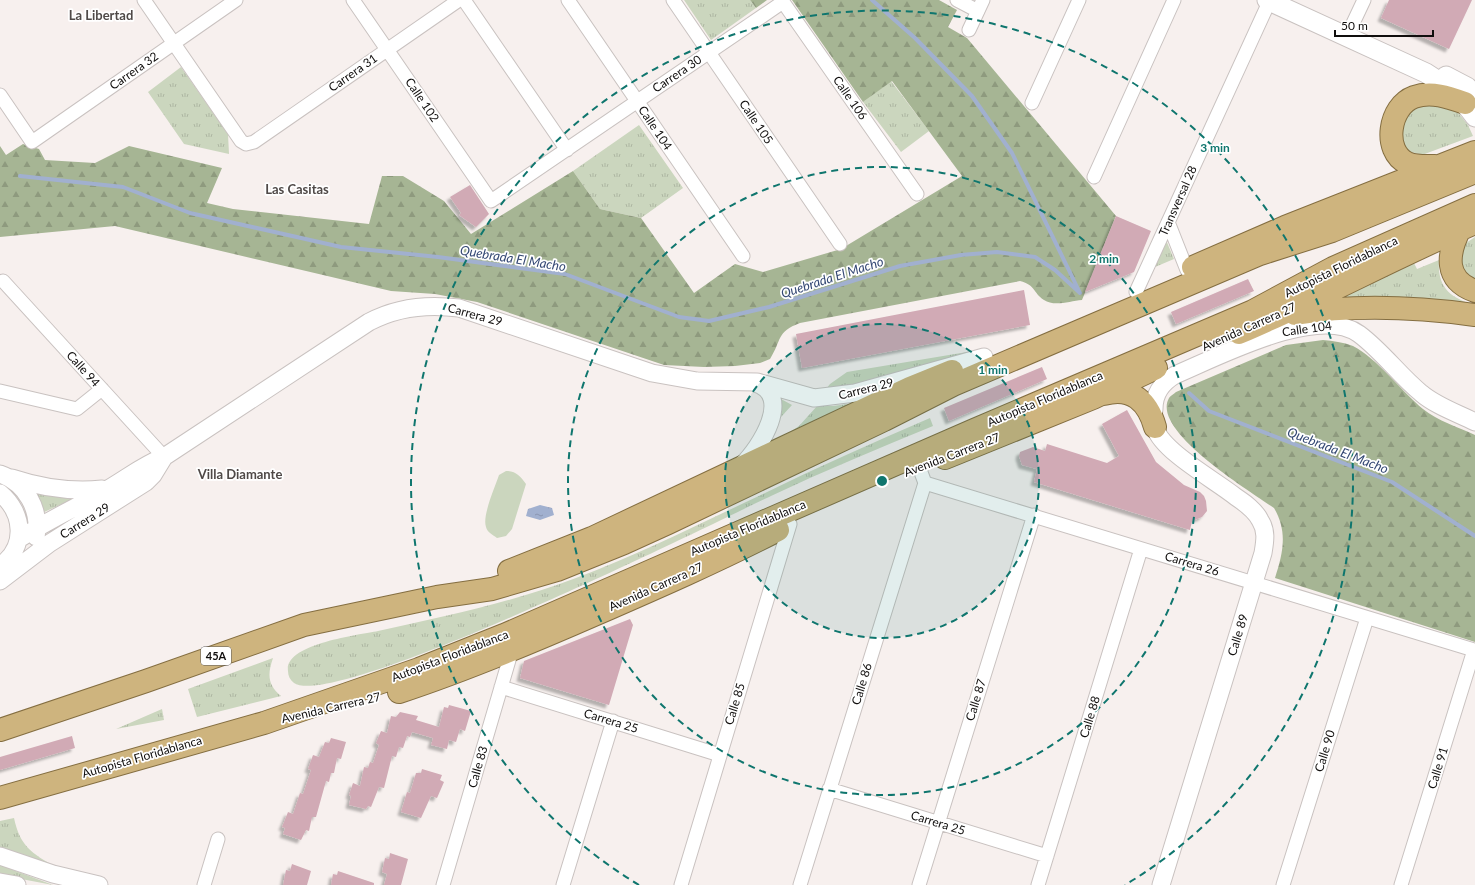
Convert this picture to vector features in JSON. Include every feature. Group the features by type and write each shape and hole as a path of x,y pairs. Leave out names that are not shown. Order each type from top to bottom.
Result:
{"highway":[{"path":"1440,166 1419,166 1406,162 1398,155 1393,146 1391,134 1396,112 1403,104 1413,97 1423,95 1441,96 1472,105"},
{"name":"45A","path":"437,597 564,550 732,473 910,388 1284,227 1475,152"},
{"name":"45A","path":"0,730 146,682 292,628 336,617 437,597 492,589 518,583 557,570 604,552 884,420 953,385 1271,250 1338,228 1475,172"},
{"name":"Autopista Floridablanca","path":"0,798 264,723 419,669 504,635 960,436 1253,311 1334,268 1475,206"},
{"path":"1467,226 1450,254 1450,264 1460,283 1475,291"},
{"name":"Avenida Carrera 27","path":"264,723 360,703 391,694 512,650 669,582 813,512 922,475 1270,319 1467,226"},
{"path":"1270,319 1308,312 1357,307 1417,309 1475,315"},
{"path":"1093,398 1116,392 1135,396 1149,409 1155,427"}],"main road":[{"path":"1269,0 1412,66 1447,86 1472,105"}],"street":[{"path":"144,0 174,43"},
{"name":"Carrera 32","path":"0,95 32,142 236,0"},
{"name":"Calle 102","path":"353,0 491,201"},
{"name":"Carrera 31","path":"174,43 241,141 246,144 254,142 459,0"},
{"path":"464,0 566,150"},
{"name":"Calle 104","path":"568,0 743,256"},
{"name":"Calle 105","path":"673,0 840,244"},
{"path":"957,0 981,5 969,30"},
{"path":"1032,103 1080,0"},
{"path":"1094,177 1174,0"},
{"name":"Transversal 28","path":"1136,292 1269,0"},
{"path":"1347,36 1364,0"},
{"name":"Carrera 30","path":"491,201 783,2"},
{"name":"Calle 106","path":"783,2 917,194"},
{"path":"1168,222 1187,270"},
{"name":"Calle 94","path":"3,281 164,457"},
{"name":"Carrera 29","path":"19,539 37,527 108,489 139,468 164,457 369,322 383,314 414,308 444,306 476,312 662,375 697,380 749,381 763,383 803,396 820,398 855,393 984,357"},
{"name":"Calle 104","path":"1155,427 1154,407 1157,392 1162,385 1176,375 1275,334 1330,324 1346,327 1360,335 1422,394 1438,404 1475,422"},
{"name":"Carrera 29","path":"732,473 759,446 767,432 772,415 771,398 767,391 763,386 749,381"},
{"path":"3,389 77,409 102,389"},
{"name":"Calle 89","path":"1155,427 1165,444 1172,450 1249,506 1260,520 1265,530 1265,542 1254,584 1161,885"},
{"name":"Carrera 29","path":"0,581 50,543 146,482 153,475 164,457"},
{"path":"1,475 57,489 77,491 108,489"},
{"path":"1,475 17,483 28,495 35,510 37,527 32,548 19,566"},
{"name":"Carrera 26","path":"922,475 1034,515 1141,549 1474,650"},
{"name":"Calle 86","path":"800,885 922,475"},
{"path":"0,493 14,507 20,524 19,539 12,556 0,566"},
{"name":"Calle 87","path":"919,885 1034,515"},
{"name":"Calle 85","path":"681,885 790,524"},
{"name":"Calle 88","path":"1038,885 1141,549"},
{"name":"Calle 90","path":"1283,885 1367,618"},
{"name":"Calle 83","path":"443,885 512,650"},
{"name":"Calle 91","path":"1401,885 1474,650"},
{"name":"Carrera 25","path":"501,687 720,755"},
{"path":"563,885 613,721"},
{"name":"Carrera 25","path":"829,789 1047,856"},
{"path":"204,885 218,839"},
{"path":"0,856 53,874 99,885"},
{"path":"0,882 17,885"}],"green space":[{"path":"684,0 750,0 756,8 711,40"},
{"path":"750,0 767,0 756,8"},
{"path":"792,0 939,0 957,10 948,27 967,38 1116,216 1082,300 1062,303 1048,302 1040,297 1032,287 1020,281 800,323 792,326 783,333 770,359 760,363 735,366 704,367 664,365 477,302 435,294 391,291 115,226 0,237 0,146 6,155 23,144 39,149 45,160 95,163 129,146 222,168 207,203 233,209 369,224 382,176 403,176 444,201 471,234 573,171 600,209 641,218 694,293 735,264 763,272 841,249 962,176 892,81 863,102"},
{"path":"181,67 228,134 229,154 184,144 148,92"},
{"path":"891,81 929,131 901,152 863,102"},
{"path":"1418,103 1453,106 1468,125 1473,136 1422,155 1408,151 1401,143 1400,123"},
{"path":"639,125 683,188 641,218 600,209 573,171"},
{"path":"1475,237 1475,281 1466,273 1462,266 1461,257 1463,245"},
{"path":"1166,240 1174,259 1155,267"},
{"path":"1439,260 1440,277 1447,290 1459,299 1475,305 1330,300 1414,263 1417,269"},
{"path":"1323,340 1346,344 1362,351 1380,366 1423,409 1442,420 1475,435 1475,642 1275,578 1282,551 1283,534 1274,508 1226,475 1206,459 1188,443 1174,427 1167,412 1169,398 1176,392 1286,345"},
{"path":"985,349 877,381 822,394 830,384 847,372"},
{"path":"781,399 792,405 781,417"},
{"path":"855,403 761,452 799,426 818,405 833,406"},
{"path":"930,418 933,426 811,478 604,575 447,644 378,670 324,684 294,683 290,679 288,671 290,662 298,654 309,648 340,638 378,631 478,608 526,595 576,578 647,549 825,464"},
{"path":"506,471 518,474 526,484 512,529 506,536 497,538 487,529 485,522 490,501 499,475"},
{"path":"31,489 46,494 73,499 42,513"},
{"path":"273,658 269,675 273,688 281,696 197,717 188,689"},
{"path":"162,709 164,720 116,729"},
{"path":"14,818 20,836 28,848 33,853 56,867 0,847 0,821"},
{"path":"0,865 53,885 0,875"}],"water":[{"path":"540,505 552,508 554,515 540,520 526,516 528,509"}],"building":[{"path":"1389,0 1472,0 1449,49 1381,18"},
{"path":"470,185 489,214 476,227 459,215 461,213 450,197"},
{"path":"1116,216 1151,231 1134,272 1085,292"},
{"path":"1248,279 1254,291 1176,324 1171,312"},
{"path":"1024,290 1030,325 802,368 796,334"},
{"path":"1042,367 1047,379 949,421 944,408"},
{"path":"1127,410 1156,462 1184,485 1200,492 1204,496 1207,511 1202,517 1192,521 1190,530 1034,482 1037,469 1022,465 1019,456 1020,452 1033,447 1045,451 1047,444 1107,463 1119,456 1102,424"},
{"path":"630,619 633,625 609,705 520,678 524,661"},
{"path":"449,705 471,711 465,731 460,729 456,742 449,740 447,749 431,745 433,738 412,732 410,737 407,736 403,748 399,747 396,757 392,756 384,788 379,787 371,807 368,806 366,809 349,805 351,796 349,795 353,783 360,786 364,767 368,768 370,762 373,763 379,745 376,743 381,731 387,733 391,716 396,717 400,712 418,716 416,720 439,727 444,707 448,708"},
{"path":"72,736 75,748 0,770 0,757"},
{"path":"331,738 346,742 341,759 337,758 334,773 331,773 329,782 326,781 316,817 312,817 309,831 306,830 301,840 283,834 285,828 282,827 288,812 293,814 300,793 303,794 311,770 308,769 313,755 319,757 325,742 329,743"},
{"path":"422,769 442,775 440,780 444,782 437,798 431,796 421,818 401,812 407,792 410,793 416,773 421,773"},
{"path":"390,853 408,859 401,885 384,885 387,874 382,872 385,858 389,859"},
{"path":"292,864 311,871 307,885 283,885 286,870 290,871"},
{"path":"338,871 374,883 374,885 331,885 333,874 337,875"}],"waterway":[{"path":"872,0 915,38 972,96 1012,153 1079,291"},
{"name":"Quebrada El Macho","path":"20,176 123,187 190,213 341,247 438,257 565,274 679,317 709,321 769,307 900,266 961,255 997,252 1035,257 1055,270 1080,293"},
{"name":"Quebrada El Macho","path":"1189,393 1209,411 1392,482 1475,536"}],"district":[{"name":"La Libertad","path":"101,15"},
{"name":"Las Casitas","path":"297,189"},
{"name":"Villa Diamante","path":"240,474"}]}
